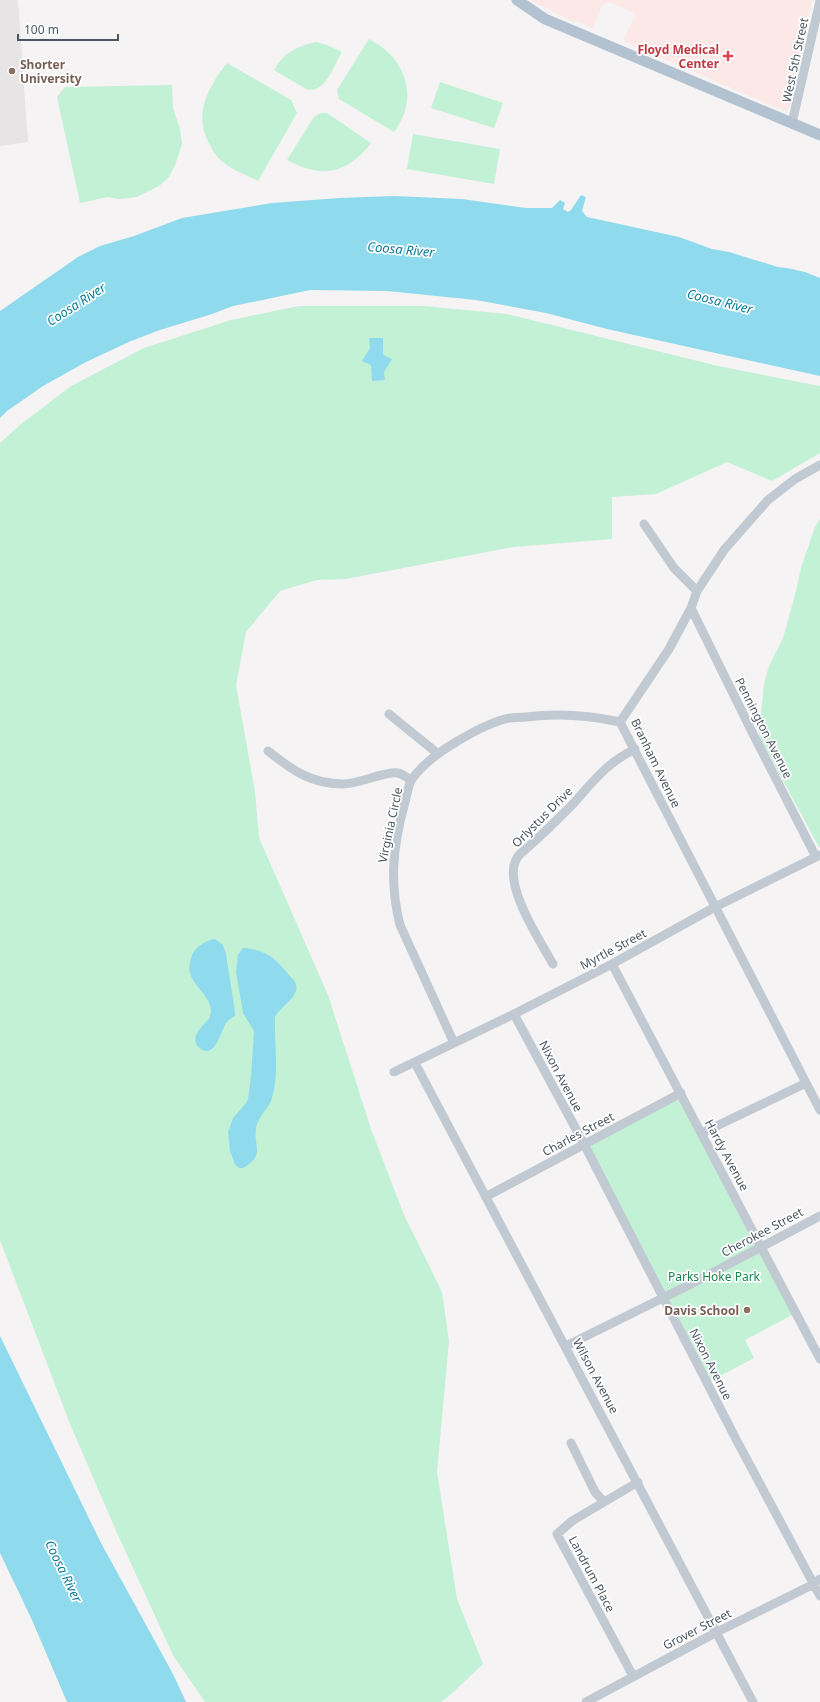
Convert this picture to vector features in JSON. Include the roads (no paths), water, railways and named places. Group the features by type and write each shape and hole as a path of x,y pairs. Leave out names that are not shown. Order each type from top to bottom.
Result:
{"main road":[{"path":"519,2 545,19 820,135"}],"street":[{"name":"West 5th Street","path":"792,123 820,1"},
{"name":"Branham Avenue","path":"820,465 795,479 768,500 724,550 697,591 691,608 669,650 620,722 820,1110"},
{"path":"644,524 674,568 697,591"},
{"name":"Pennington Avenue","path":"691,608 751,730 818,856"},
{"path":"389,714 437,753"},
{"name":"Virginia Circle","path":"454,1043 400,925 396,909 392,880 392,865 401,816 411,780 437,753 475,730 506,719 564,714 595,716 620,722"},
{"name":"Orlystus Drive","path":"552,964 518,898 514,883 515,862 520,854 570,806 600,773 618,758 635,749"},
{"path":"268,751 290,769 302,776 321,782 344,784 396,773 411,780"},
{"name":"Myrtle Street","path":"394,1072 514,1014 612,964 715,907 818,856"},
{"name":"Hardy Avenue","path":"612,964 820,1359"},
{"name":"Nixon Avenue","path":"514,1014 584,1144 737,1441 817,1581 820,1596"},
{"name":"Wilson Avenue","path":"415,1062 753,1702"},
{"path":"702,1133 806,1083"},
{"name":"Charles Street","path":"487,1196 681,1093"},
{"name":"Cherokee Street","path":"566,1346 663,1298 820,1216"},
{"path":"571,1443 595,1492 604,1502 638,1482"},
{"name":"Landrum Place","path":"604,1502 572,1521 557,1534 633,1676"},
{"name":"Grover Street","path":"586,1702 717,1632 817,1581"}],"water":[{"name":"Coosa River","path":"581,195 586,197 582,211 587,217 679,237 712,249 729,252 778,267 805,272 820,278 820,376 607,329 546,313 476,300 387,291 310,290 233,306 131,341 86,362 43,386 7,411 0,418 0,311 78,257 100,246 134,236 182,218 272,203 394,196 462,199 526,208 552,208 560,200 565,203 563,209 568,212"},
{"path":"369,338 383,338 383,355 392,359 384,372 385,380 372,381 371,365 362,361 370,348"},
{"path":"215,939 223,945 226,954 235,1016 227,1022 214,1047 211,1050 206,1051 201,1049 195,1042 197,1033 209,1019 211,1011 206,997 192,978 190,963 193,954 198,947 205,942"},
{"path":"243,948 264,953 275,960 294,980 296,984 296,991 292,998 275,1017 276,1070 274,1091 271,1101 259,1120 256,1128 257,1150 254,1159 243,1168 239,1168 235,1164 230,1151 228,1132 233,1118 248,1099 254,1031 243,1013 236,972 238,955"},
{"name":"Coosa River","path":"0,1336 101,1543 173,1674 186,1702 67,1702 32,1620 0,1553"}],"place":[{"name":"Floyd Medical Center","path":"728,56"},
{"name":"Shorter University","path":"12,71"},
{"name":"Davis School","path":"747,1310"}],"park label":[{"name":"Parks Hoke Park","path":"714,1276"}]}
